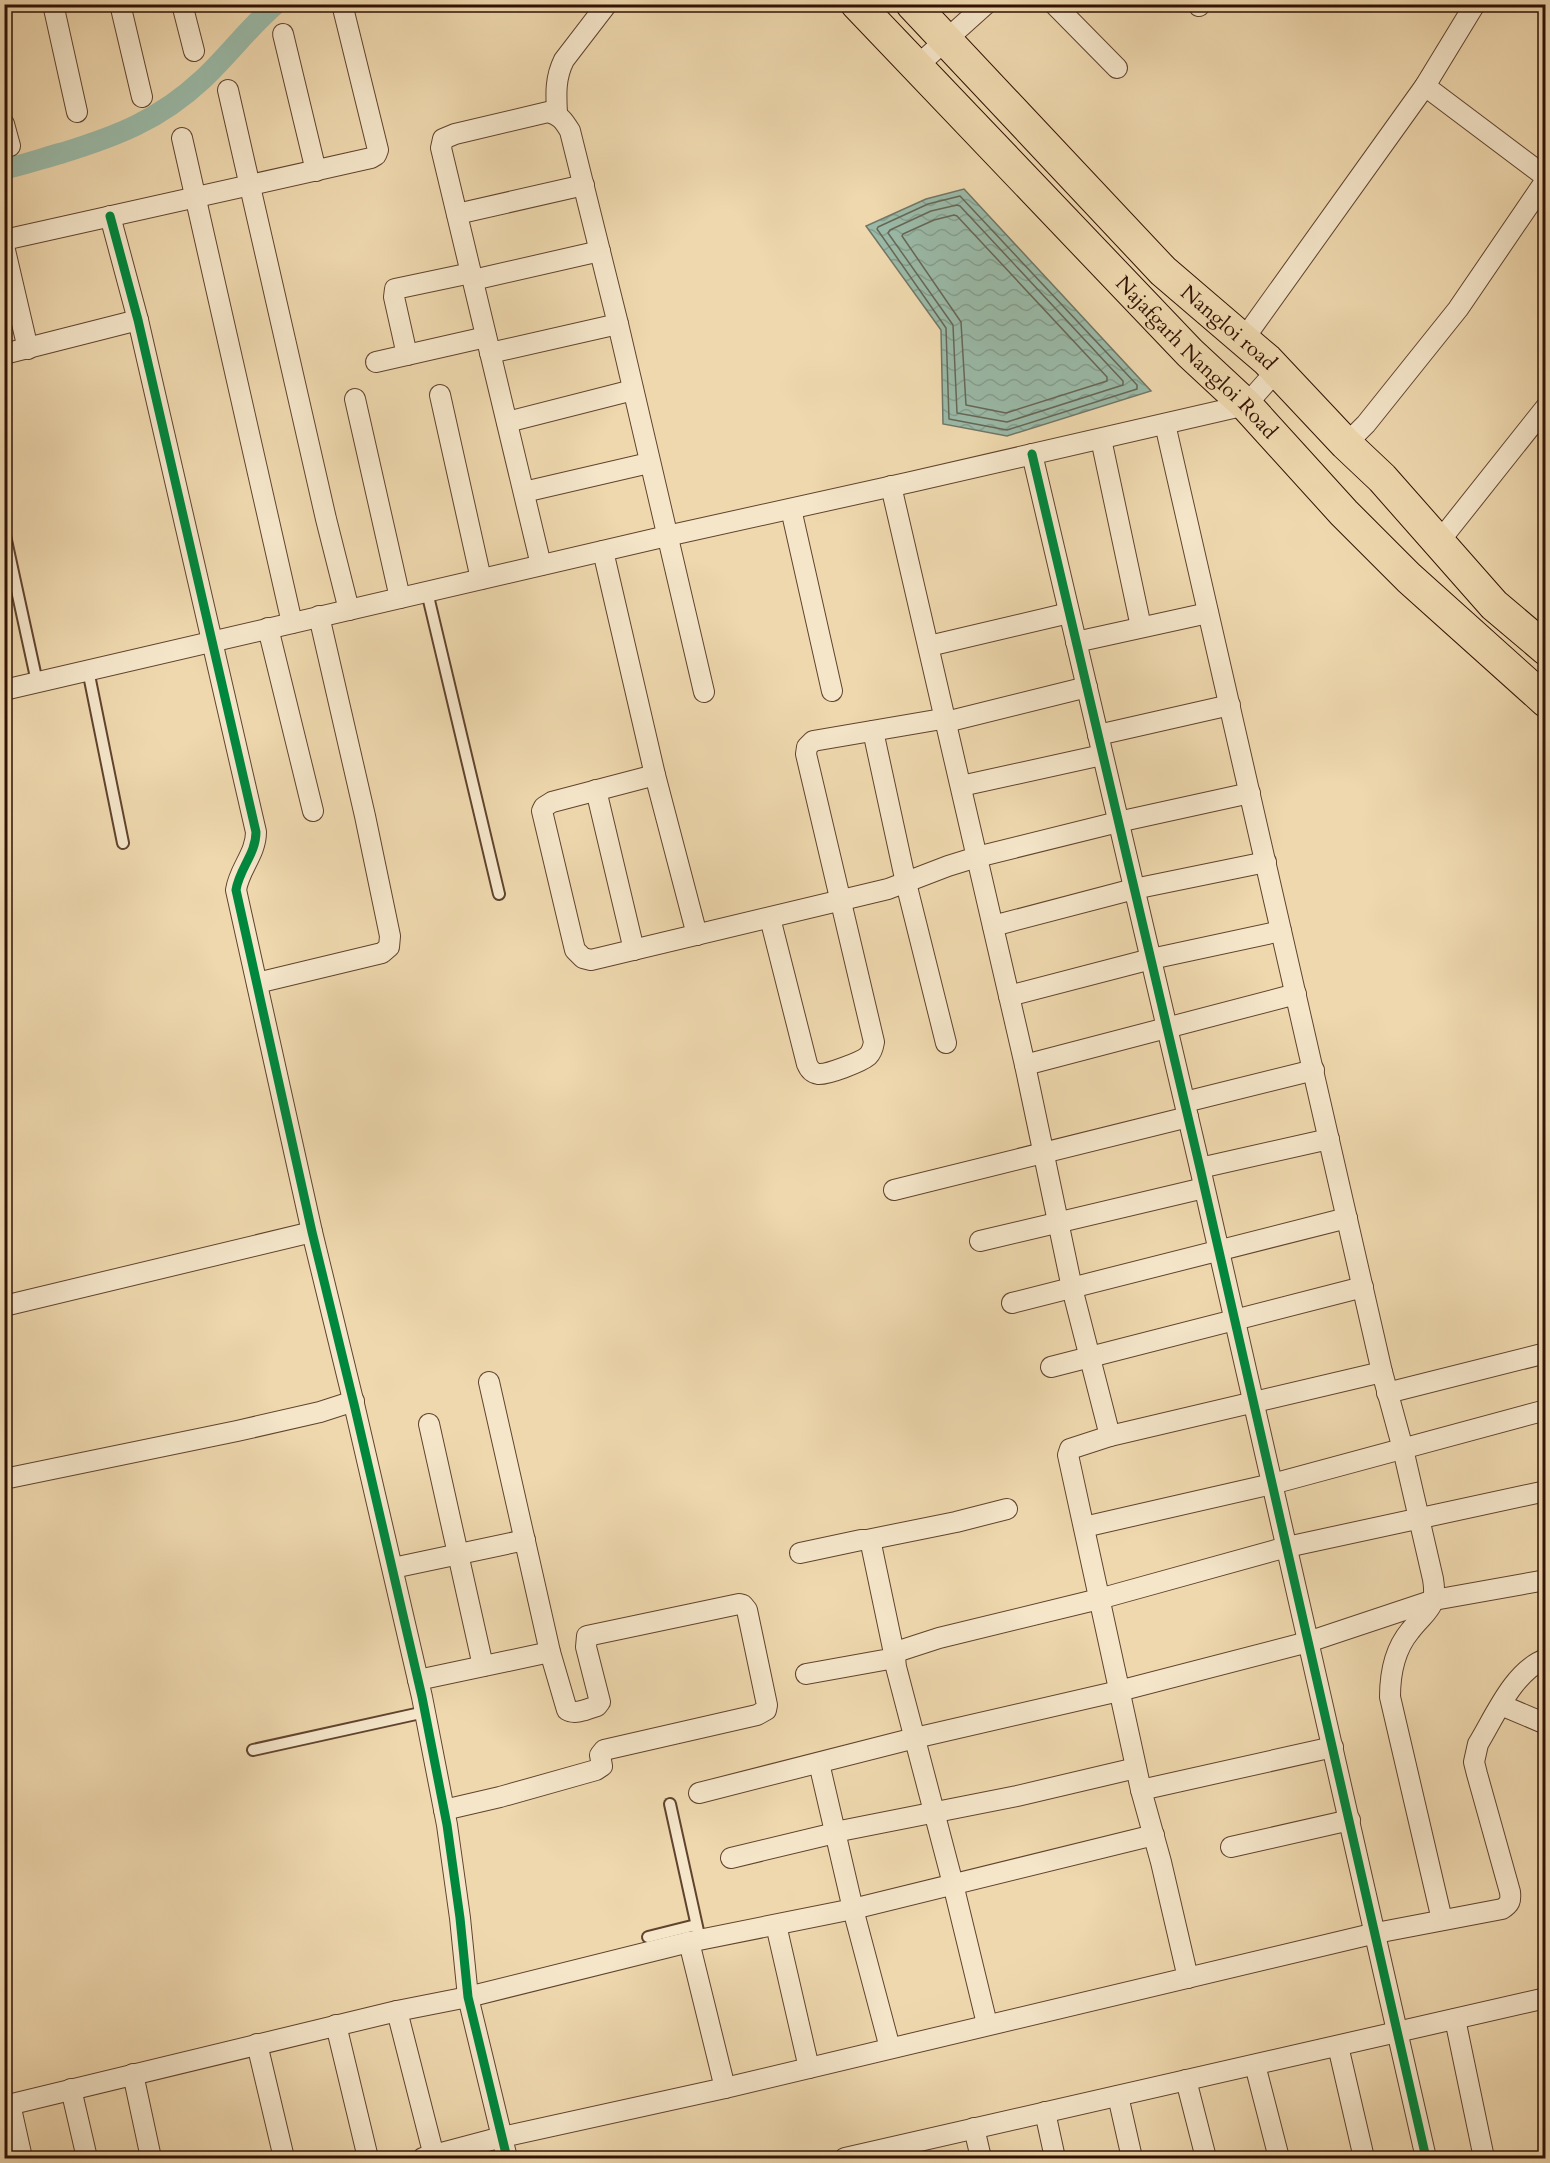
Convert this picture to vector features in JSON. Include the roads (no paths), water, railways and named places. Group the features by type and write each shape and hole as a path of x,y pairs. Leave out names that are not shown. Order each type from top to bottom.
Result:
{"main road":[{"name":"Najafgarh Nangloi Road","path":"856,4 1190,353 1246,405 1330,498 1409,578 1545,701"},
{"name":"Nangloi road","path":"912,4 1163,271 1277,370 1346,444 1382,478 1494,605 1542,638"}],"street":[{"path":"53,4 77,112"},
{"path":"120,4 142,98"},
{"path":"182,4 194,51"},
{"path":"4,240 316,171 376,155 378,150 342,4"},
{"path":"556,114 556,80 559,70 564,60 607,4"},
{"path":"917,66 986,4"},
{"path":"1054,4 1117,68"},
{"path":"1244,340 1425,86 1475,4"},
{"path":"283,34 316,171"},
{"path":"1346,444 1366,424 1458,309 1545,178 1425,86"},
{"path":"228,90 349,610"},
{"path":"541,565 441,148 443,139 455,134 548,112 556,114 570,131 618,324 704,692"},
{"path":"4,124 10,146"},
{"path":"182,138 292,623"},
{"path":"457,214 584,185"},
{"path":"110,216 138,320 256,831 253,851 238,879 236,890 312,1232 354,1401 425,1712 444,1810 460,1918 468,1997 507,2158"},
{"path":"4,246 28,349"},
{"path":"407,354 394,297 395,289 472,277 600,251"},
{"path":"4,354 138,320"},
{"path":"376,362 407,354 488,345 618,324"},
{"path":"4,690 667,536 1246,405 1277,370"},
{"path":"507,422 633,390"},
{"path":"440,395 481,579"},
{"path":"355,399 400,598"},
{"path":"1438,543 1545,407"},
{"path":"1165,424 1382,1372 1434,1579 1435,1592 1431,1610 1409,1632 1393,1665 1390,1697 1442,1920"},
{"path":"1101,438 1141,627"},
{"path":"1032,454 1235,1319 1426,2158"},
{"path":"524,492 649,464"},
{"path":"891,486 929,646 941,721 961,786 1025,1065 1072,1288 1110,1436"},
{"path":"791,509 832,691"},
{"path":"603,551 655,775 696,935"},
{"path":"929,646 1069,613"},
{"path":"1076,642 1208,613"},
{"path":"257,983 382,953 389,947 390,936 365,816 319,616"},
{"path":"268,628 313,811"},
{"path":"770,918 810,1070 818,1074 826,1073 867,1058 874,1042 806,754 807,747 813,741 941,721 1086,687"},
{"path":"1098,735 1230,705"},
{"path":"873,731 906,883 946,1043"},
{"path":"961,786 1102,755"},
{"path":"655,775 547,804 542,811 575,951 583,958 591,960 842,901 906,883 977,857 1118,822 1250,793"},
{"path":"596,790 634,950"},
{"path":"993,926 1134,889 1266,862"},
{"path":"1009,996 1151,959 1281,931"},
{"path":"1025,1065 1296,994"},
{"path":"894,1190 1042,1153 1314,1070"},
{"path":"1200,1168 1329,1139"},
{"path":"980,1240 1204,1188"},
{"path":"1012,1303 1347,1218"},
{"path":"4,1306 312,1232"},
{"path":"1051,1367 1363,1287"},
{"path":"1387,1393 1545,1353"},
{"path":"1188,1978 1141,1790 1068,1455 1070,1449 1076,1446 1110,1436 1382,1372"},
{"path":"444,1810 596,1770 602,1766 600,1755 604,1750 757,1715 766,1710 747,1610 739,1604 587,1636 586,1647 600,1702 597,1706 581,1711 567,1710 550,1652 489,1382"},
{"path":"4,1479 320,1412 354,1401"},
{"path":"1083,1527 1272,1484 1545,1410"},
{"path":"429,1424 483,1666"},
{"path":"895,1658 899,1651 939,1638 1099,1599 1287,1546 1545,1491"},
{"path":"800,1553 956,1522 1006,1509"},
{"path":"393,1568 525,1540"},
{"path":"867,1540 872,1548 895,1658 987,2024"},
{"path":"699,1793 1308,1642 1434,1600 1545,1580"},
{"path":"418,1680 550,1652"},
{"path":"806,1674 895,1658"},
{"path":"397,2011 429,2157 502,2137 725,2088 1376,1933 1502,1909 1511,1899 1474,1762 1478,1744 1514,1684 1527,1668 1545,1659"},
{"path":"1502,1705 1545,1724"},
{"path":"1141,1790 1333,1747"},
{"path":"819,1763 853,1909 890,2048"},
{"path":"731,1858 835,1832 1017,1796 1136,1768"},
{"path":"1231,1847 1350,1820"},
{"path":"22,2158 7,2105 336,2025 468,1997 695,1936 776,1925 853,1909 1154,1835"},
{"path":"776,1925 809,2068"},
{"path":"695,1936 725,2088"},
{"path":"845,2158 910,2151 974,2128 1545,1998"},
{"path":"1455,2019 1484,2158"},
{"path":"336,2025 368,2158"},
{"path":"257,2044 284,2158"},
{"path":"1338,2046 1364,2158"},
{"path":"1255,2065 1279,2158"},
{"path":"133,2074 151,2158"},
{"path":"1186,2080 1206,2158"},
{"path":"71,2089 87,2158"},
{"path":"1118,2096 1132,2158"},
{"path":"1045,2112 1056,2158"},
{"path":"974,2128 981,2158"}],"lane":[{"path":"4,531 37,682"},
{"path":"427,592 499,894"},
{"path":"88,670 123,843"},
{"path":"253,1750 425,1712"},
{"path":"648,1937 695,1936 670,1804"}],"water":[{"path":"964,189 1151,391 1007,436 943,424 941,330 866,226 926,199"}],"waterway":[{"path":"4,169 101,140 136,125 170,106 202,80 276,4"}]}
